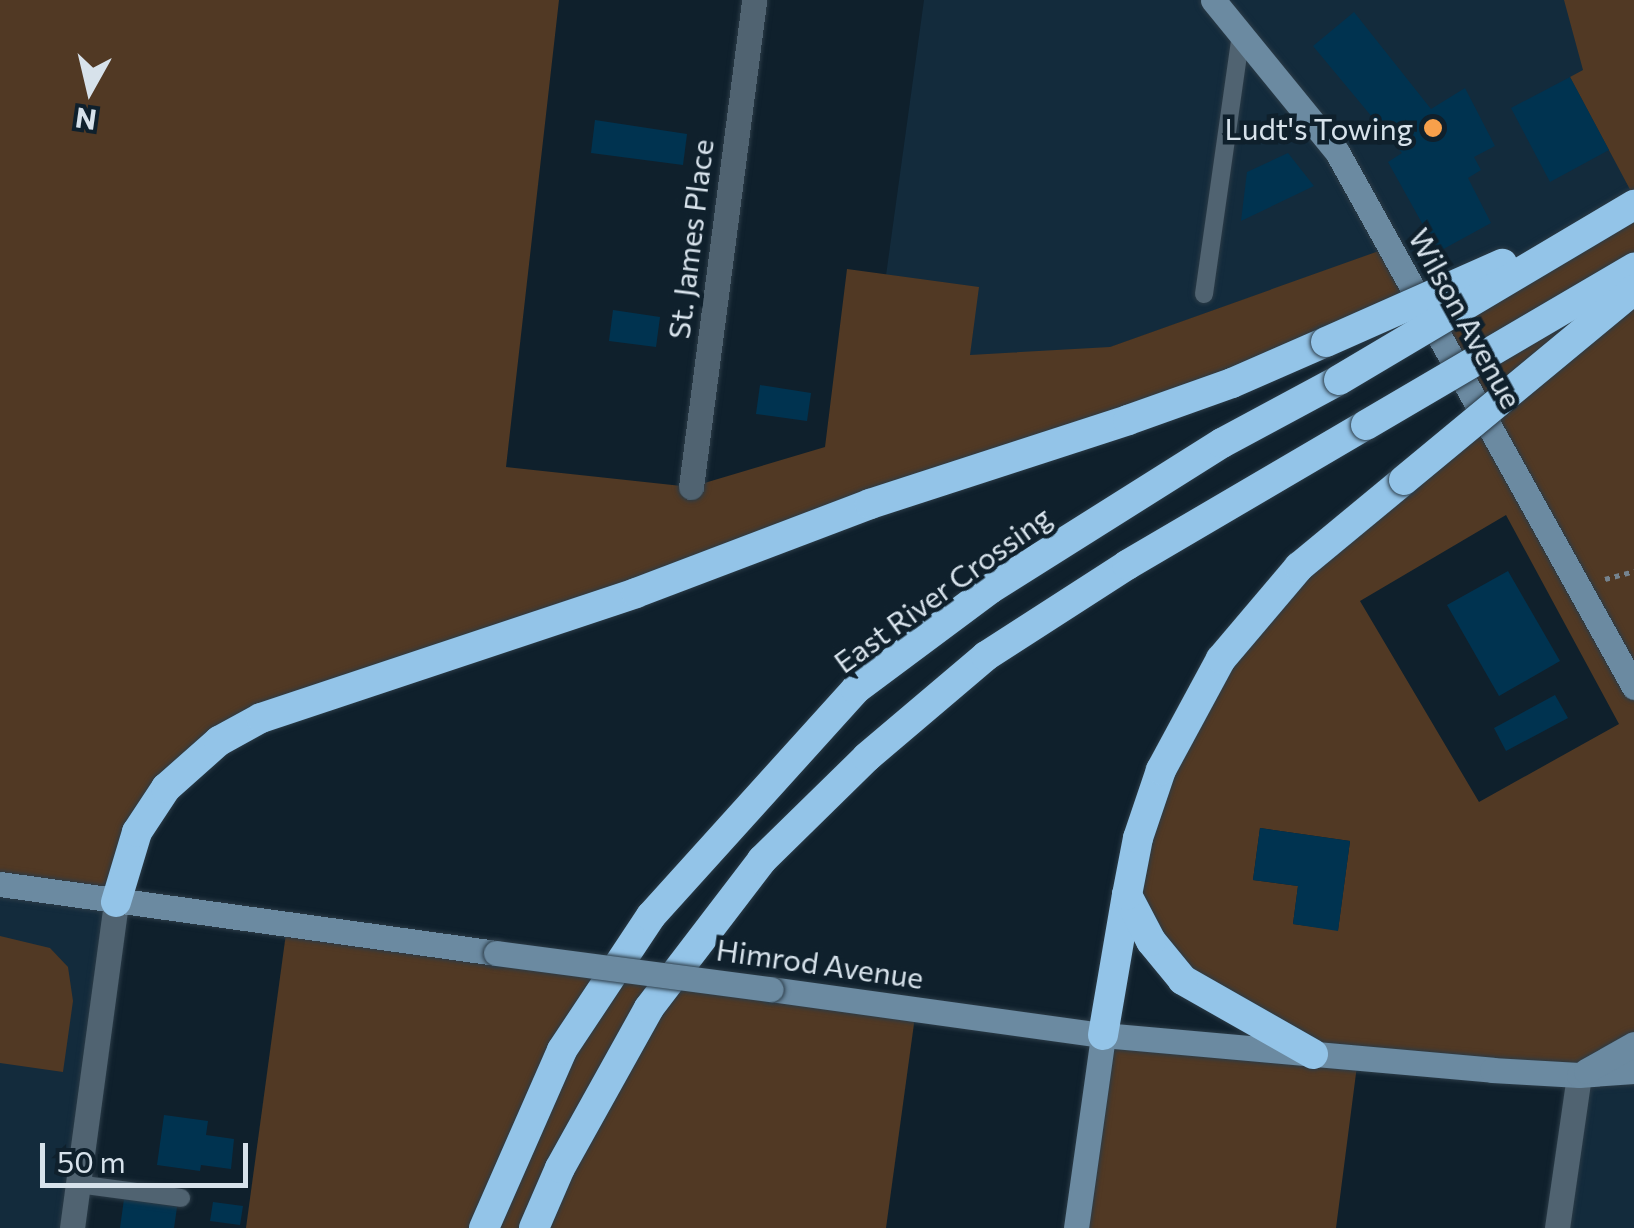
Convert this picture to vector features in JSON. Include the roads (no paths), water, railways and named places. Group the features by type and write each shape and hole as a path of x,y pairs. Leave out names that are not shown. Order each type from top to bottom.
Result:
{"highway":[{"path":"116,902 138,832 166,788 219,741 261,718 636,594 870,504 1232,384 1631,207"},
{"name":"East River Crossing","path":"484,1228 562,1050 651,916 856,690 990,589 1222,443 1339,380 1631,207"},
{"path":"534,1228 560,1168 648,1008 762,860 867,757 986,656 1126,565 1634,268"},
{"path":"1102,1035 1138,838 1162,770 1221,659 1299,567 1634,290"},
{"path":"1127,895 1151,940 1183,980 1313,1054"}],"main road":[{"name":"Wilson Avenue","path":"1212,0 1337,152 1634,687"},
{"name":"Himrod Avenue","path":"0,884 1102,1035 1579,1075 1634,1071"},
{"path":"1076,1228 1102,1035"},
{"path":"1579,1075 1634,1044"}],"street":[{"name":"St. James Place","path":"691,486 754,0"},
{"path":"72,1228 116,902"},
{"path":"1557,1228 1579,1075"}],"lane":[{"path":"1204,294 1241,35"},
{"path":"78,1184 181,1198"}],"place":[{"name":"Ludt's Towing","path":"1433,128"}]}
